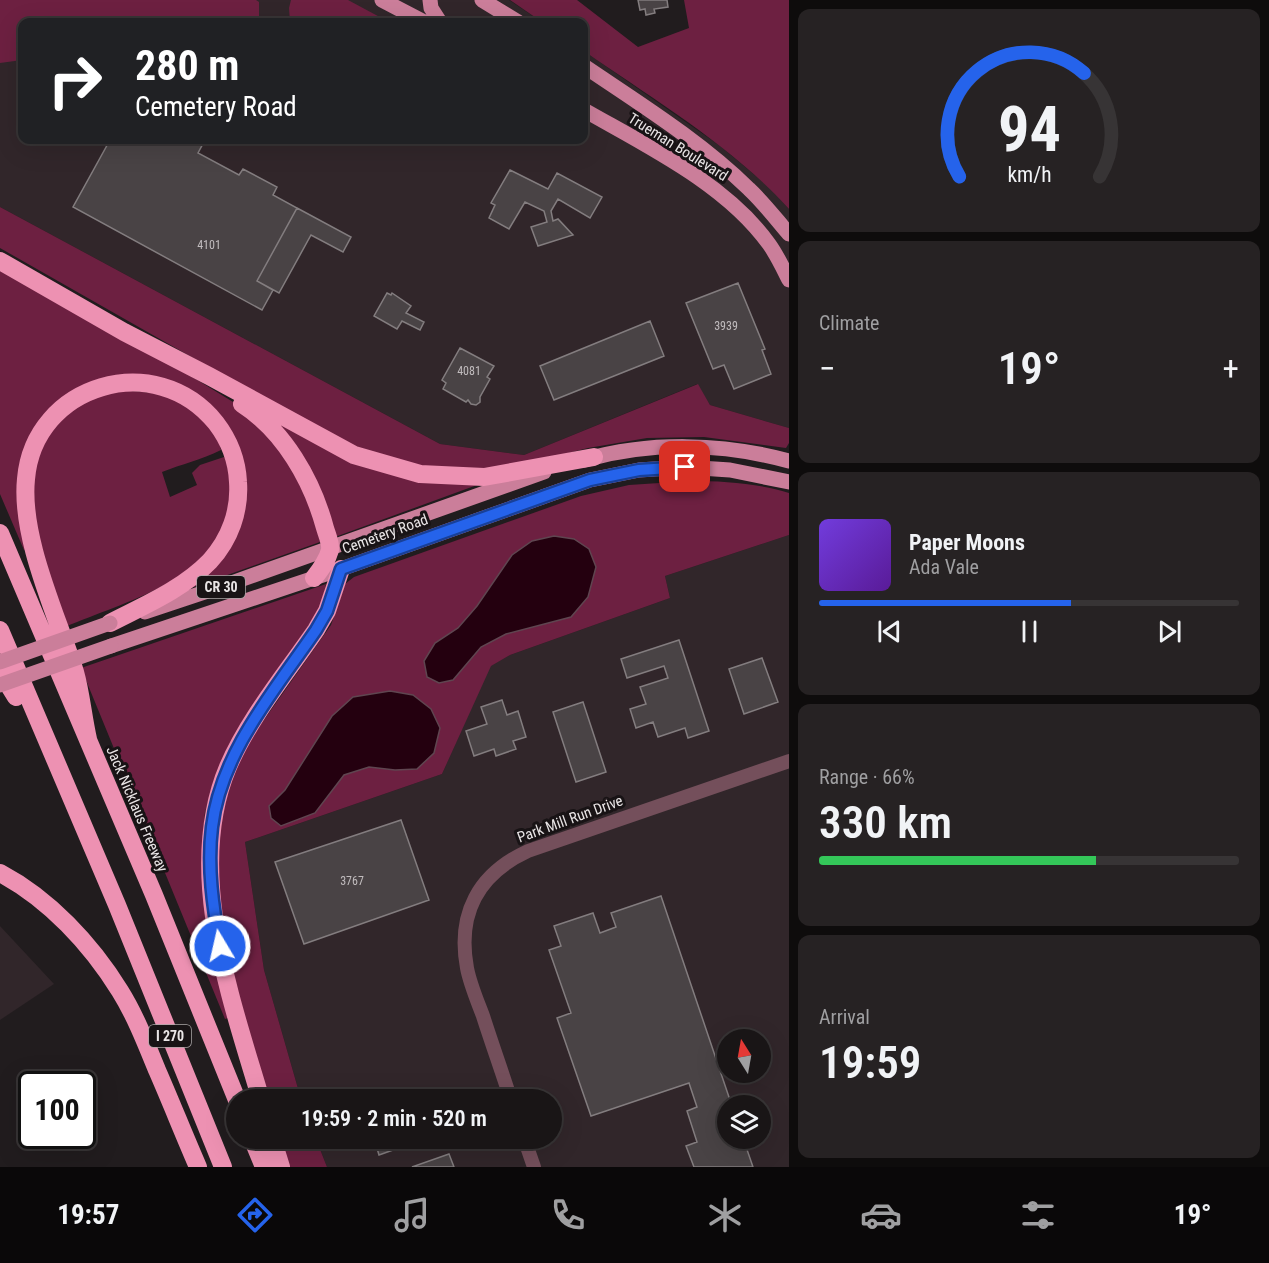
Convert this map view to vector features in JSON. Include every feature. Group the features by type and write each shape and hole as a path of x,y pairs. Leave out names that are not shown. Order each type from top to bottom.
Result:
{"highway":[{"path":"0,261 124,332 255,412 275,432 298,464 321,512 330,548 326,562 314,578"},
{"path":"124,332 229,386 354,455 420,474 484,477 594,457"},
{"path":"88,739 76,675 47,590 28,523 24,492 28,461 39,434 71,401 91,391 114,384 159,385 178,393 206,411 225,436 237,467 239,489 236,511 223,546 196,574 175,589 110,623"},
{"name":"Jack Nicklaus Freeway","path":"0,532 154,895 233,1089"},
{"path":"258,1089 233,1005 220,946 212,899 211,828 227,768 242,739 327,611 341,569"},
{"name":"I 270","path":"0,630 117,905 223,1167"},
{"path":"0,670 53,754"},
{"path":"0,873 21,884 47,905 90,948 120,991 142,1035 198,1167"},
{"path":"257,1149 264,1167"},
{"path":"275,1149 281,1167"}],"main road":[{"path":"382,0 416,18"},
{"path":"430,0 431,8 437,18"},
{"path":"482,0 511,18"},
{"name":"Trueman Boulevard","path":"588,69 664,121 720,164 750,189 789,234"},
{"name":"Trueman Boulevard","path":"588,112 689,171 734,206 769,244 789,280"},
{"path":"689,171 705,164 720,164"},
{"name":"Cemetery Road","path":"0,662 594,457 658,447 708,447 743,451 789,461"},
{"name":"Cemetery Road","path":"0,685 341,569 563,488 618,474 660,468 730,470 789,482"}],"street":[{"name":"Park Mill Run Drive","path":"507,1089 467,967 464,928 471,905 484,884 511,859 528,851 789,761"},
{"path":"528,1149 534,1167"}],"shaded area":[{"path":"0,0 509,0 536,18 18,18 18,144 588,144 588,54 720,146 768,186 789,209 789,428 710,405 697,384 524,455 440,444 0,207"},
{"path":"0,0 256,0 259,2 259,18 18,18 18,61 0,63"},
{"path":"291,0 348,0 382,18 290,18"},
{"path":"510,0 577,0 638,47 689,28 684,0 789,0 789,209 742,164 717,144 588,54 588,18 536,18"},
{"path":"0,207 440,444 524,455 698,384 710,405 789,428 789,443 786,448 704,437 647,438 588,448 501,470 411,466 370,454 330,436 0,248"},
{"path":"0,266 246,410 272,435 306,489 320,542 191,588 240,520 225,426 124,377 38,426 28,548 24,550 0,494"},
{"path":"122,390 157,394 175,399 192,410 208,426 219,443 221,450 162,472 170,497 197,485 192,473 200,465 224,457 232,477 231,500 223,527 209,550 190,568 142,596 65,627 44,560 33,512 31,489 42,440 60,417 87,400"},
{"path":"261,407 357,460 477,485 335,537"},
{"path":"715,481 740,483 789,493 789,535 665,576 670,598 510,655 491,666 442,774 245,842 264,970 298,1089 264,1089 238,997 217,894 219,814 232,774 247,744 331,625 345,584 354,577 581,496 629,485"},
{"path":"789,535 789,1167 327,1167 320,1149 562,1149 562,1089 298,1089 264,970 245,842 442,774 490,666 510,655 670,598 665,576"},
{"path":"554,536 574,539 589,549 596,567 588,597 571,617 506,634 481,647 453,680 439,683 427,677 424,661 435,643 458,628 477,606 512,555 532,541"},
{"path":"326,584 321,606 229,746 214,780 205,812 202,879 231,1017 225,1019 81,668"},
{"path":"390,691 413,695 431,709 440,728 434,753 417,769 395,770 369,767 344,775 315,813 281,826 271,818 269,806 285,790 332,716 353,697"},
{"path":"0,926 54,984 0,1020"},
{"path":"283,1149 320,1149 327,1167 289,1167"}],"building":[{"path":"638,0 667,0 668,7 654,9 655,13 646,15 645,9 640,10"},
{"path":"108,144 203,144 198,153 239,175 243,169 277,187 273,195 297,208 257,281 273,290 262,310 73,207"},
{"path":"510,170 548,189 557,173 602,197 590,218 558,199 551,211 553,221 558,219 573,235 538,246 531,227 547,222 544,211 525,202 509,229 489,218 495,205 491,203"},
{"path":"297,208 351,237 343,252 311,235 279,293 257,281"},
{"path":"738,283 765,349 762,350 771,374 734,389 724,365 713,369 686,303"},
{"path":"387,293 391,295 392,293 411,306 406,313 424,322 420,330 402,321 397,329 374,316"},
{"path":"650,321 664,356 554,400 540,366"},
{"path":"460,348 494,366 487,377 490,379 480,397 480,402 476,405 443,389 446,383 442,380"},
{"path":"679,640 709,731 688,738 685,728 658,737 653,722 636,728 630,709 646,704 640,687 668,678 664,666 627,678 621,659"},
{"path":"762,658 778,702 744,714 729,669"},
{"path":"502,700 507,715 518,711 526,737 513,741 516,749 496,756 494,749 474,756 466,731 487,724 481,707"},
{"path":"583,702 606,772 576,782 553,712"},
{"path":"401,820 429,900 304,944 275,862"},
{"path":"661,896 717,1062 717,1083 724,1083 728,1095 717,1095 717,1149 747,1149 753,1167 694,1167 686,1146 697,1142 687,1111 697,1107 689,1083 591,1116 557,1018 571,1013 549,950 561,946 554,926 593,913 600,933 616,927 611,913"},
{"path":"377,1149 396,1149 379,1155"},
{"path":"449,1154 454,1167 412,1167"}],"route":[{"path":"220,946 212,899 211,828 227,768 242,739 327,611 341,569 563,488 639,470 685,467"}]}
